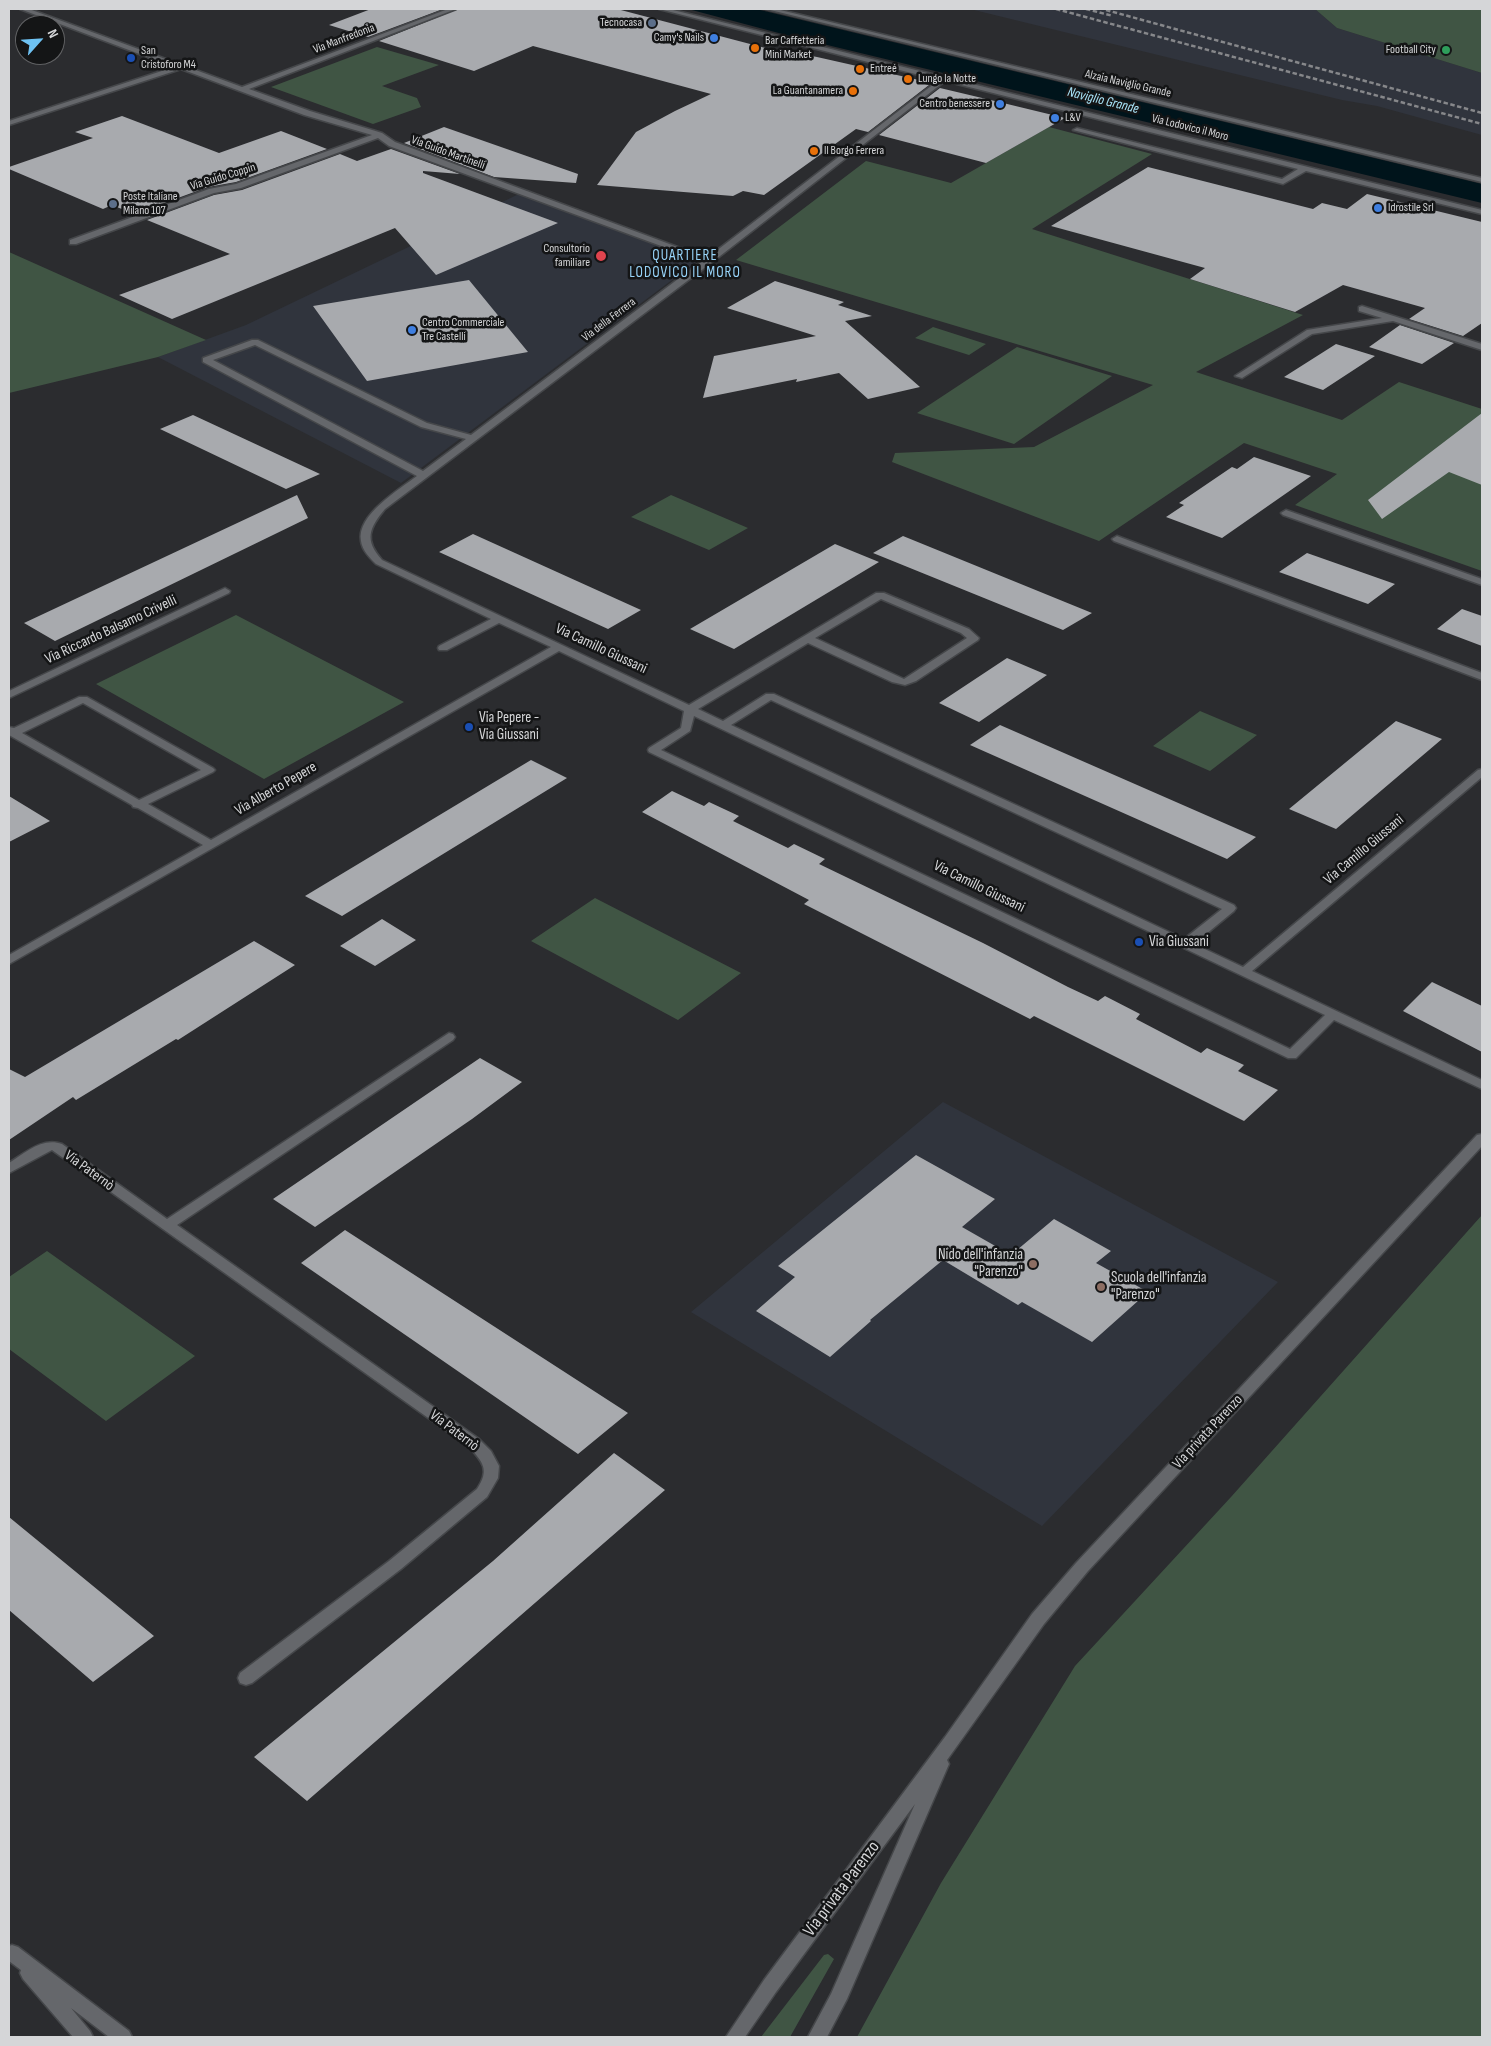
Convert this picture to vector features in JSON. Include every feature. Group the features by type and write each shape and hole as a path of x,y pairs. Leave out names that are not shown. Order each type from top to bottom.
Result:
{"street":[{"name":"Via Guido Martinelli","path":"24,9 307,113 379,135 392,144 708,260"},
{"name":"Via Manfredonia","path":"243,89 453,9"},
{"name":"Via Lodovico il Moro","path":"662,9 1482,212"},
{"name":"Alzaia Naviglio Grande","path":"769,9 1482,180"},
{"path":"9,124 181,67"},
{"name":"Via della Ferrera","path":"365,530 382,506 944,79"},
{"name":"Via Lodovico il Moro","path":"1077,130 1284,182 1305,168"},
{"name":"Via Guido Coppin","path":"73,242 212,191 240,186 379,135"},
{"path":"1362,309 1482,347"},
{"path":"1239,376 1310,332 1392,319"},
{"path":"423,475 206,360 255,342 424,425 472,438"},
{"path":"1286,513 1482,582"},
{"name":"Via Camillo Giussani","path":"365,530 364,542 370,554 380,562 1482,1085"},
{"path":"1117,539 1482,677"},
{"name":"Via Riccardo Balsamo Crivelli","path":"9,695 225,591"},
{"path":"690,709 806,638 880,595 965,631 974,638 912,680 905,682 896,680 806,638"},
{"path":"443,648 499,619"},
{"name":"Via Alberto Pepere","path":"9,960 559,647"},
{"path":"724,725 770,696 1230,908 1186,944"},
{"path":"11,732 84,699 209,770 137,805"},
{"name":"Via Camillo Giussani","path":"690,709 686,729 652,750 1292,1055 1333,1014"},
{"path":"11,732 137,805 211,845"},
{"name":"Via Camillo Giussani","path":"1244,972 1482,772"},
{"path":"166,1226 449,1036"},
{"name":"Via privata Parenzo","path":"734,2037 951,1742 1038,1619 1082,1567 1482,1138"},
{"name":"Via Paternò","path":"9,1168 52,1145 474,1443 485,1454 492,1466 493,1474 489,1484 482,1493 394,1565 246,1678"},
{"name":"Via privata Parenzo","path":"817,2037 838,1999 951,1742"},
{"path":"10,1952 84,2037"},
{"path":"10,1952 123,2037"}],"shaded area":[{"path":"970,9 1315,9 1337,28 1482,73 1482,135 1377,106 1342,100"},
{"path":"521,193 700,259 401,483 158,357 246,325"},
{"path":"943,1102 1278,1282 1042,1526 691,1312"}],"green space":[{"name":"Football City","path":"1315,9 1482,9 1482,73 1337,28"},
{"path":"377,47 439,65 382,86 417,98 421,107 373,124 271,87"},
{"path":"1049,127 1152,154 1032,229 1303,315 1196,372 1342,420 1399,382 1482,409 1482,571 1295,505 1337,474 1244,443 1099,541 892,462 895,453 1034,447 1153,385 736,260 866,161 951,183"},
{"path":"9,252 206,340 158,357 9,393"},
{"path":"933,327 986,344 969,355 915,338"},
{"path":"1017,347 1112,376 1014,444 917,413"},
{"path":"671,495 748,528 709,550 631,517"},
{"path":"236,615 404,702 264,779 96,684"},
{"path":"1200,711 1257,735 1210,771 1153,746"},
{"path":"595,898 741,973 678,1020 531,941"},
{"path":"1482,1215 1482,2037 857,2037 941,1883 1075,1666 1231,1497"},
{"path":"47,1251 195,1356 106,1421 9,1349 9,1277"},
{"path":"828,1954 834,1959 790,2037 761,2037 824,1955"}],"water":[{"name":"Naviglio Grande","path":"688,9 756,9 1482,184 1482,203 790,36"}],"building":[{"path":"371,9 443,9 368,37 329,25"},
{"path":"458,9 617,9 792,55 796,53 817,57 919,80 916,82 929,85 868,132 856,129 764,195 743,191 733,196 597,185 636,132 711,94 533,46 474,71 379,41"},
{"path":"940,88 1065,118 986,163 879,135"},
{"path":"122,116 219,153 281,131 327,149 236,182 208,187 134,214 112,205 103,209 9,169 9,167 93,138 75,132"},
{"path":"444,127 578,174 576,183 494,177 404,143"},
{"path":"391,149 460,174 423,171 423,173 558,223 436,275 395,228 172,319 119,295 230,254 147,220 214,195 242,190 340,154 357,161"},
{"path":"1148,167 1313,209 1322,203 1347,209 1367,194 1482,222 1482,323 1463,336 1409,319 1425,308 1343,285 1295,312 1190,279 1205,268 1051,226"},
{"name":"Centro Commerciale Tre Castelli","path":"469,280 528,352 367,381 313,306"},
{"path":"775,281 844,302 838,305 872,316 845,321 920,387 868,399 839,373 796,382 797,379 703,398 714,356 816,336 727,308"},
{"path":"1400,325 1454,343 1422,364 1369,347"},
{"path":"1336,344 1375,356 1323,390 1284,377"},
{"path":"1482,413 1482,485 1449,472 1382,519 1368,500"},
{"path":"193,415 320,474 286,489 160,429"},
{"path":"1254,457 1311,476 1222,538 1166,517 1184,505 1179,503 1232,467 1237,469"},
{"path":"297,495 308,518 55,641 24,623"},
{"path":"473,534 641,610 608,629 439,552"},
{"path":"903,536 1092,613 1063,630 873,553"},
{"path":"835,544 879,562 734,649 690,629"},
{"path":"1307,553 1395,584 1368,604 1279,572"},
{"path":"1462,609 1482,616 1482,646 1437,629"},
{"path":"1007,658 1047,675 979,722 939,703"},
{"path":"1396,721 1442,739 1336,829 1289,809"},
{"path":"1000,725 1256,837 1227,859 970,745"},
{"path":"531,760 567,778 342,916 305,896"},
{"path":"672,791 704,806 709,802 739,816 733,821 788,848 794,844 825,859 819,864 983,943 1068,987 1098,1001 1105,996 1140,1014 1136,1019 1201,1053 1207,1048 1244,1065 1238,1071 1278,1090 1244,1121 1034,1016 1030,1019 804,904 809,900 642,812"},
{"path":"9,796 50,821 9,842"},
{"path":"382,919 416,940 375,966 340,946"},
{"path":"254,941 295,965 178,1040 176,1039 76,1100 73,1097 9,1140 9,1069 25,1077"},
{"path":"1432,982 1482,1006 1482,1052 1403,1011"},
{"path":"480,1058 522,1082 472,1119 315,1227 273,1199"},
{"path":"916,1155 995,1199 962,1227 1011,1255 1054,1219 1111,1251 1096,1263 1148,1292 1092,1342 1022,1302 1018,1305 943,1260 870,1320 830,1357 756,1311 795,1277 778,1266"},
{"path":"345,1230 628,1413 578,1454 301,1263"},
{"path":"614,1453 665,1490 307,1801 254,1757 493,1561"},
{"path":"9,1517 154,1636 93,1682 9,1610"}],"railway":[{"path":"1056,9 1482,124"},
{"path":"1086,9 1113,16"},
{"path":"1106,10 1482,113"}],"place":[{"name":"Tecnocasa","path":"652,23"},
{"name":"Camy's Nails","path":"714,38"},
{"name":"Bar Caffetteria Mini Market","path":"755,48"},
{"name":"Football City","path":"1446,50"},
{"name":"San Cristoforo M4","path":"131,58"},
{"name":"Entreé","path":"860,69"},
{"name":"Lungo la Notte","path":"908,79"},
{"name":"La Guantanamera","path":"853,91"},
{"name":"Centro benessere","path":"1000,104"},
{"name":"L&V","path":"1055,118"},
{"name":"Il Borgo Ferrera","path":"814,151"},
{"name":"Poste Italiane Milano 107","path":"113,204"},
{"name":"Idrostile Srl","path":"1378,208"},
{"name":"Consultorio familiare","path":"601,256"},
{"name":"Centro Commerciale Tre Castelli","path":"412,330"},
{"name":"Via Pepere - Via Giussani","path":"469,727"},
{"name":"Via Giussani","path":"1139,942"},
{"name":"Nido dell'infanzia \"Parenzo\"","path":"1033,1264"},
{"name":"Scuola dell'infanzia \"Parenzo\"","path":"1101,1287"}],"district":[{"name":"QUARTIERE LODOVICO IL MORO","path":"685,264"}]}
